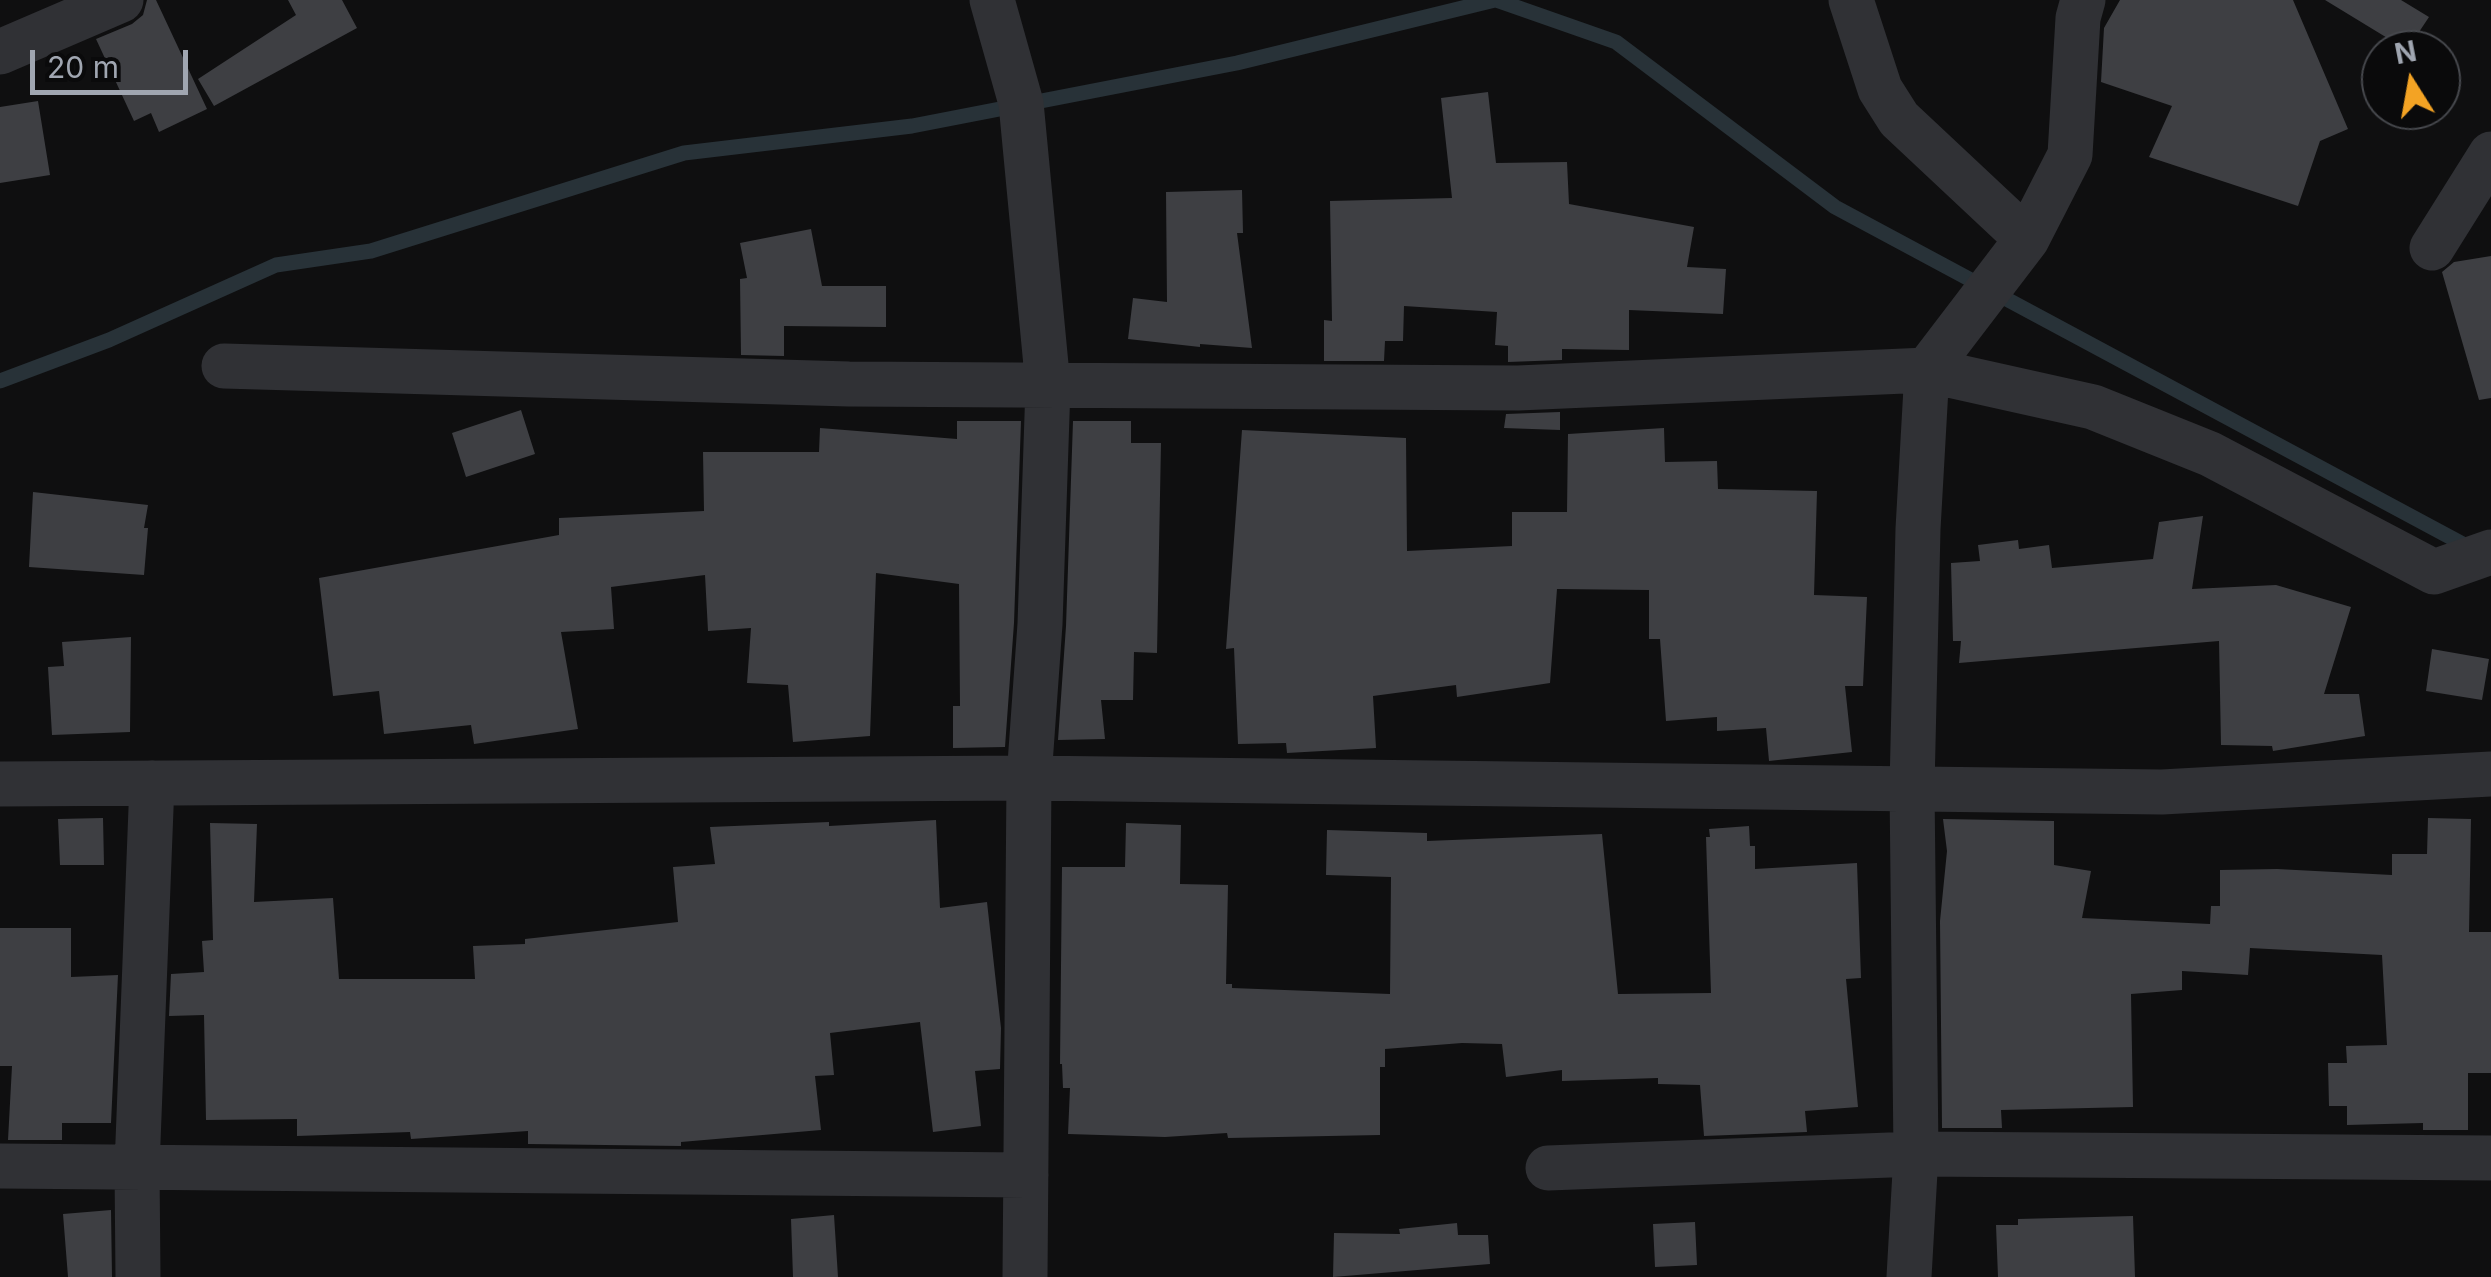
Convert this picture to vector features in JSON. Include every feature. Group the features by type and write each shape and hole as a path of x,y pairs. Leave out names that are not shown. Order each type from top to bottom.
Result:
{"street":[{"path":"0,52 120,0"},
{"path":"992,0 1021,103 1048,386 1040,624 1028,778 1025,1277"},
{"path":"1851,0 1880,90 1899,119 2027,239"},
{"path":"1909,1277 1916,1154 1912,787 1918,529 1927,370 2027,239 2070,155 2082,0"},
{"path":"2432,248 2491,154"},
{"path":"224,366 850,384 1518,388 1927,370 2092,407 2210,454 2434,572 2491,552"},
{"path":"0,784 1028,778 2162,792 2491,774"},
{"path":"138,1277 137,1168 152,783"},
{"path":"1548,1168 1916,1154 2491,1158"},
{"path":"0,1166 1026,1175"}],"building":[{"path":"147,0 156,0 207,109 159,132 151,113 134,121 96,39 132,24 143,15"},
{"path":"288,0 342,0 357,28 214,106 198,79 296,15"},
{"path":"2120,0 2293,0 2348,129 2320,141 2298,206 2149,157 2172,106 2101,82 2104,28"},
{"path":"2325,0 2401,0 2429,17 2420,30 2374,30"},
{"path":"1488,92 1496,163 1567,162 1569,204 1694,227 1687,267 1726,269 1723,314 1629,310 1629,350 1562,349 1562,360 1508,362 1508,346 1495,345 1497,312 1404,306 1403,341 1385,341 1384,361 1324,361 1324,320 1332,321 1330,201 1452,198 1441,98"},
{"path":"38,101 50,175 0,183 0,107"},
{"path":"1242,190 1243,233 1237,233 1252,348 1128,339 1133,298 1167,302 1166,192"},
{"path":"811,229 822,286 886,286 886,327 784,326 784,356 741,355 740,279 747,278 740,243"},
{"path":"2491,256 2491,398 2479,400 2442,272 2454,262"},
{"path":"521,410 535,454 466,477 452,433"},
{"path":"1560,412 1560,430 1504,428 1506,414"},
{"path":"957,421 1021,421 1005,747 953,748 953,706 960,706 959,584 876,573 870,736 793,742 788,685 747,683 751,628 708,631 705,575 611,587 614,629 561,632 578,729 474,744 471,725 384,734 379,691 333,696 319,578 559,535 559,518 704,511 703,452 819,452 820,428 957,439"},
{"path":"1073,421 1131,421 1131,443 1161,443 1157,653 1134,652 1133,700 1101,700 1105,739 1058,740"},
{"path":"1664,428 1665,462 1717,461 1718,489 1817,491 1814,595 1867,597 1863,686 1845,686 1852,752 1769,761 1766,728 1717,731 1717,717 1666,721 1660,639 1649,639 1649,590 1557,589 1550,683 1457,697 1456,685 1373,696 1376,748 1287,753 1286,743 1238,744 1234,648 1226,649 1242,430 1406,438 1407,551 1512,546 1512,512 1567,512 1568,434"},
{"path":"33,492 148,505 144,575 29,567"},
{"path":"2203,516 2192,589 2276,585 2351,607 2324,694 2359,694 2365,736 2273,751 2272,746 2221,745 2219,641 1959,663 1961,641 1953,641 1951,563 1980,561 1978,545 2018,540 2019,549 2049,545 2052,568 2153,559 2159,522"},
{"path":"131,637 130,732 52,735 48,667 64,666 62,642"},
{"path":"2432,649 2489,659 2482,700 2426,691"},
{"path":"103,818 104,865 60,865 58,819"},
{"path":"2428,818 2471,819 2469,932 2491,932 2491,1073 2468,1073 2468,1130 2423,1130 2423,1123 2347,1125 2347,1106 2329,1106 2328,1063 2347,1063 2346,1046 2387,1045 2382,955 2250,948 2248,975 2182,971 2182,990 2131,994 2133,1107 2001,1110 2002,1128 1942,1128 1940,921 1947,851 1943,819 2054,821 2054,865 2091,871 2082,918 2210,924 2211,906 2220,906 2220,870 2392,875 2392,854 2427,854"},
{"path":"936,820 940,908 987,902 1001,1028 1000,1069 975,1071 981,1126 933,1132 920,1022 830,1033 834,1075 815,1076 821,1130 681,1142 681,1146 528,1144 528,1131 411,1139 410,1132 297,1136 297,1119 206,1120 204,1015 169,1016 171,974 204,972 202,941 213,940 210,823 257,824 254,902 333,898 339,979 475,979 473,946 525,944 525,939 678,922 673,867 715,864 710,827"},
{"path":"1126,823 1181,825 1180,884 1228,885 1226,984 1232,984 1232,988 1390,994 1391,877 1326,875 1327,830 1427,833 1427,841 1602,834 1618,994 1711,993 1706,837 1710,837 1709,829 1749,826 1750,846 1755,846 1755,869 1857,863 1861,978 1846,979 1858,1107 1805,1111 1807,1132 1704,1136 1700,1085 1658,1084 1658,1078 1562,1081 1562,1070 1506,1077 1502,1044 1462,1043 1385,1049 1385,1067 1380,1067 1380,1135 1228,1138 1227,1133 1165,1137 1068,1134 1070,1088 1063,1088 1060,1064 1062,867 1125,867"},
{"path":"0,928 71,928 71,977 118,975 111,1123 62,1123 62,1140 8,1140 12,1066 0,1066"},
{"path":"111,1210 112,1277 68,1277 63,1214"},
{"path":"834,1215 838,1277 793,1277 791,1219"},
{"path":"2133,1216 2135,1277 1998,1277 1996,1225 2018,1225 2018,1219"},
{"path":"1695,1222 1697,1265 1655,1267 1653,1224"},
{"path":"1457,1223 1458,1235 1488,1235 1490,1264 1333,1277 1334,1233 1400,1234 1399,1229"}],"waterway":[{"path":"0,381 109,340 276,265 371,251 684,153 912,126 1237,63 1495,0"},
{"path":"1496,0 1616,42 1835,207 2474,550"}]}
